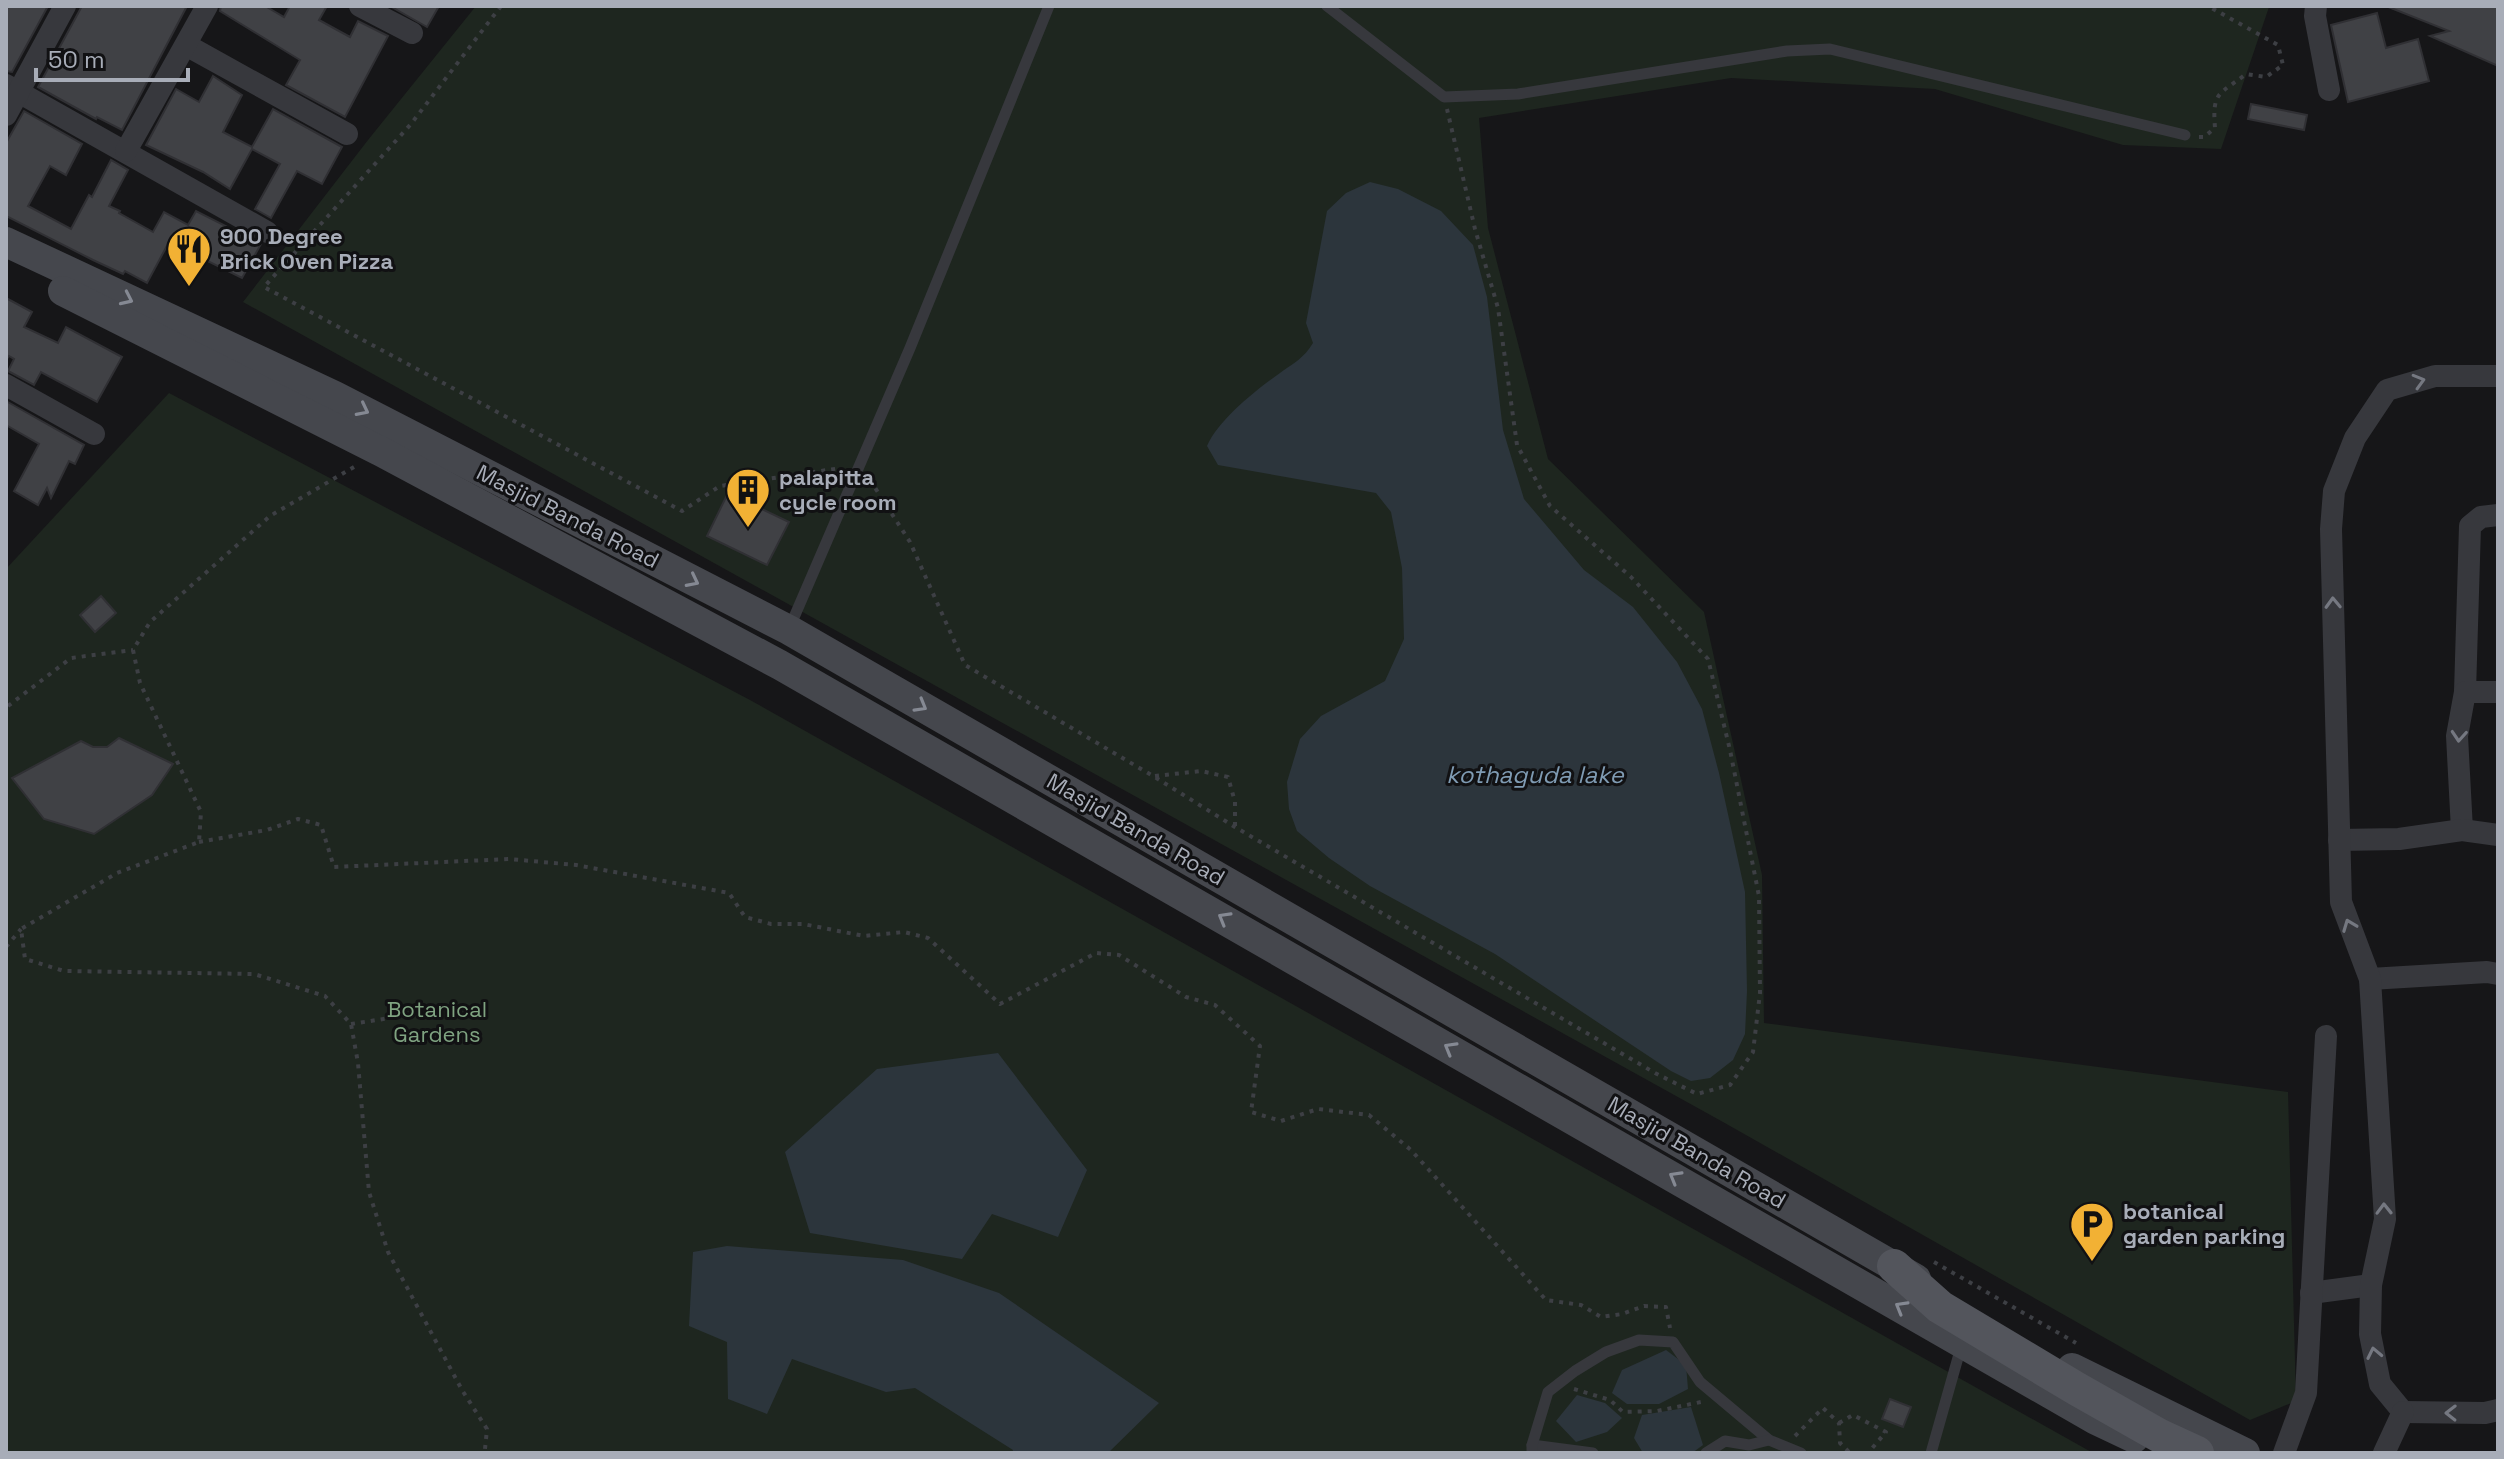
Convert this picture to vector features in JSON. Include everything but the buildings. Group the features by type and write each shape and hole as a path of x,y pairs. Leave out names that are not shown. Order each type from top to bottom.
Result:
{"main road":[{"name":"Masjid Banda Road","path":"6,242 279,384 380,451 780,665 2096,1420 2165,1453"},
{"name":"Masjid Banda Road","path":"6,262 279,384 335,396 789,630 2097,1382 2245,1453"},
{"path":"1894,1266 1940,1307 2077,1389 2160,1436 2197,1453"}],"street":[{"path":"6,115 12,88 65,6"},
{"path":"126,151 207,6"},
{"path":"360,6 412,33"},
{"path":"2316,6 2315,16 2329,90"},
{"path":"186,45 347,134"},
{"path":"12,88 267,232"},
{"path":"2498,376 2435,376 2387,390 2355,438 2334,491 2331,529 2341,902 2370,979 2385,1219 2371,1285 2370,1334 2380,1384 2403,1412 2485,1413 2498,1410"},
{"path":"6,385 94,434"},
{"path":"2462,830 2457,736 2465,692 2470,526 2481,517 2498,515"},
{"path":"2465,692 2498,692"},
{"path":"2339,840 2399,839 2462,830 2498,835"},
{"path":"2370,979 2487,972 2498,974"},
{"path":"2284,1453 2306,1393 2326,1036"},
{"path":"2311,1293 2371,1285"},
{"path":"2384,1453 2403,1412"}],"lane":[{"path":"789,630 910,348 1049,6"},
{"path":"1327,6 1444,97 1518,94 1787,51 1830,49 2185,135"},
{"path":"1593,1453 1532,1449 1548,1392 1575,1371 1639,1340 1673,1342 1700,1382 1769,1440 1801,1453"},
{"path":"1931,1453 1962,1343"},
{"path":"1706,1453 1725,1441 1749,1445 1769,1440"}],"path":[{"path":"501,6 411,124 264,287 682,511 720,486 860,465 910,542 965,665 1641,1065 1697,1094 1730,1085 1753,1052 1760,993 1759,896 1708,659 1631,577 1550,506 1517,445 1498,308 1475,229 1444,97"},
{"path":"2185,135 2204,137 2215,128 2213,106 2219,93 2246,74 2266,77 2283,65 2278,45 2208,6"},
{"path":"199,842 201,812 140,683 133,650 150,622 270,516 380,451"},
{"path":"8,706 71,658 133,650"},
{"path":"1153,776 1201,771 1228,777 1235,802 1235,827"},
{"path":"6,947 21,929 117,873 199,842 267,830 298,819 321,825 334,867 509,859 576,865 729,893 745,917 771,924 803,924 864,936 904,932 928,938 1000,1004 1096,953 1119,955 1186,997 1215,1005 1260,1046 1251,1112 1281,1121 1318,1109 1369,1115 1411,1150 1546,1300 1581,1305 1601,1317 1644,1306 1666,1307 1673,1342"},
{"path":"21,929 25,959 64,971 254,974 325,996 351,1024 358,1063 369,1192 388,1252 462,1390 487,1429 483,1453"},
{"path":"351,1024 390,1018"},
{"path":"1558,1385 1610,1400 1623,1412 1657,1411 1719,1398"},
{"path":"1784,1446 1823,1408 1839,1423 1840,1443 1850,1453"},
{"path":"1839,1423 1853,1415 1886,1432 1868,1453"}],"green space":[{"path":"476,6 2269,7 2221,149 2123,145 1935,89 1731,78 1479,118 1488,228 1548,459 1704,612 1762,875 1764,1023 2288,1092 2296,1401 2250,1420 1723,1122 243,302"},
{"name":"Botanical Gardens","path":"169,393 750,700 2093,1453 6,1453 6,569"}],"water":[{"name":"kothaguda lake","path":"1370,182 1398,189 1441,211 1473,245 1487,297 1503,430 1524,499 1584,570 1633,607 1677,662 1702,709 1745,892 1745,1034 1733,1060 1710,1078 1691,1081 1671,1071 1495,954 1370,886 1297,831 1289,809 1287,782 1300,739 1321,716 1385,681 1404,639 1402,568 1391,512 1376,493 1218,465 1207,446 1239,406 1298,360 1313,343 1306,323 1327,211 1346,193"},
{"path":"998,1053 1087,1170 1058,1237 992,1214 962,1259 810,1233 785,1152 877,1069"},
{"path":"727,1246 903,1260 999,1293 1159,1403 1108,1453 1012,1453 1013,1450 915,1388 886,1392 792,1359 767,1414 728,1399 727,1342 689,1326 693,1252"},
{"path":"1666,1350 1686,1365 1688,1389 1659,1404 1627,1404 1612,1393 1622,1370"},
{"path":"1577,1395 1605,1403 1622,1418 1607,1432 1576,1442 1556,1421"},
{"path":"1691,1407 1703,1445 1692,1453 1643,1453 1634,1438 1642,1415"}],"place":[{"name":"900 Degree Brick Oven Pizza","path":"189,288"},
{"name":"palapitta cycle room","path":"748,529"},
{"name":"botanical garden parking","path":"2092,1263"}]}
